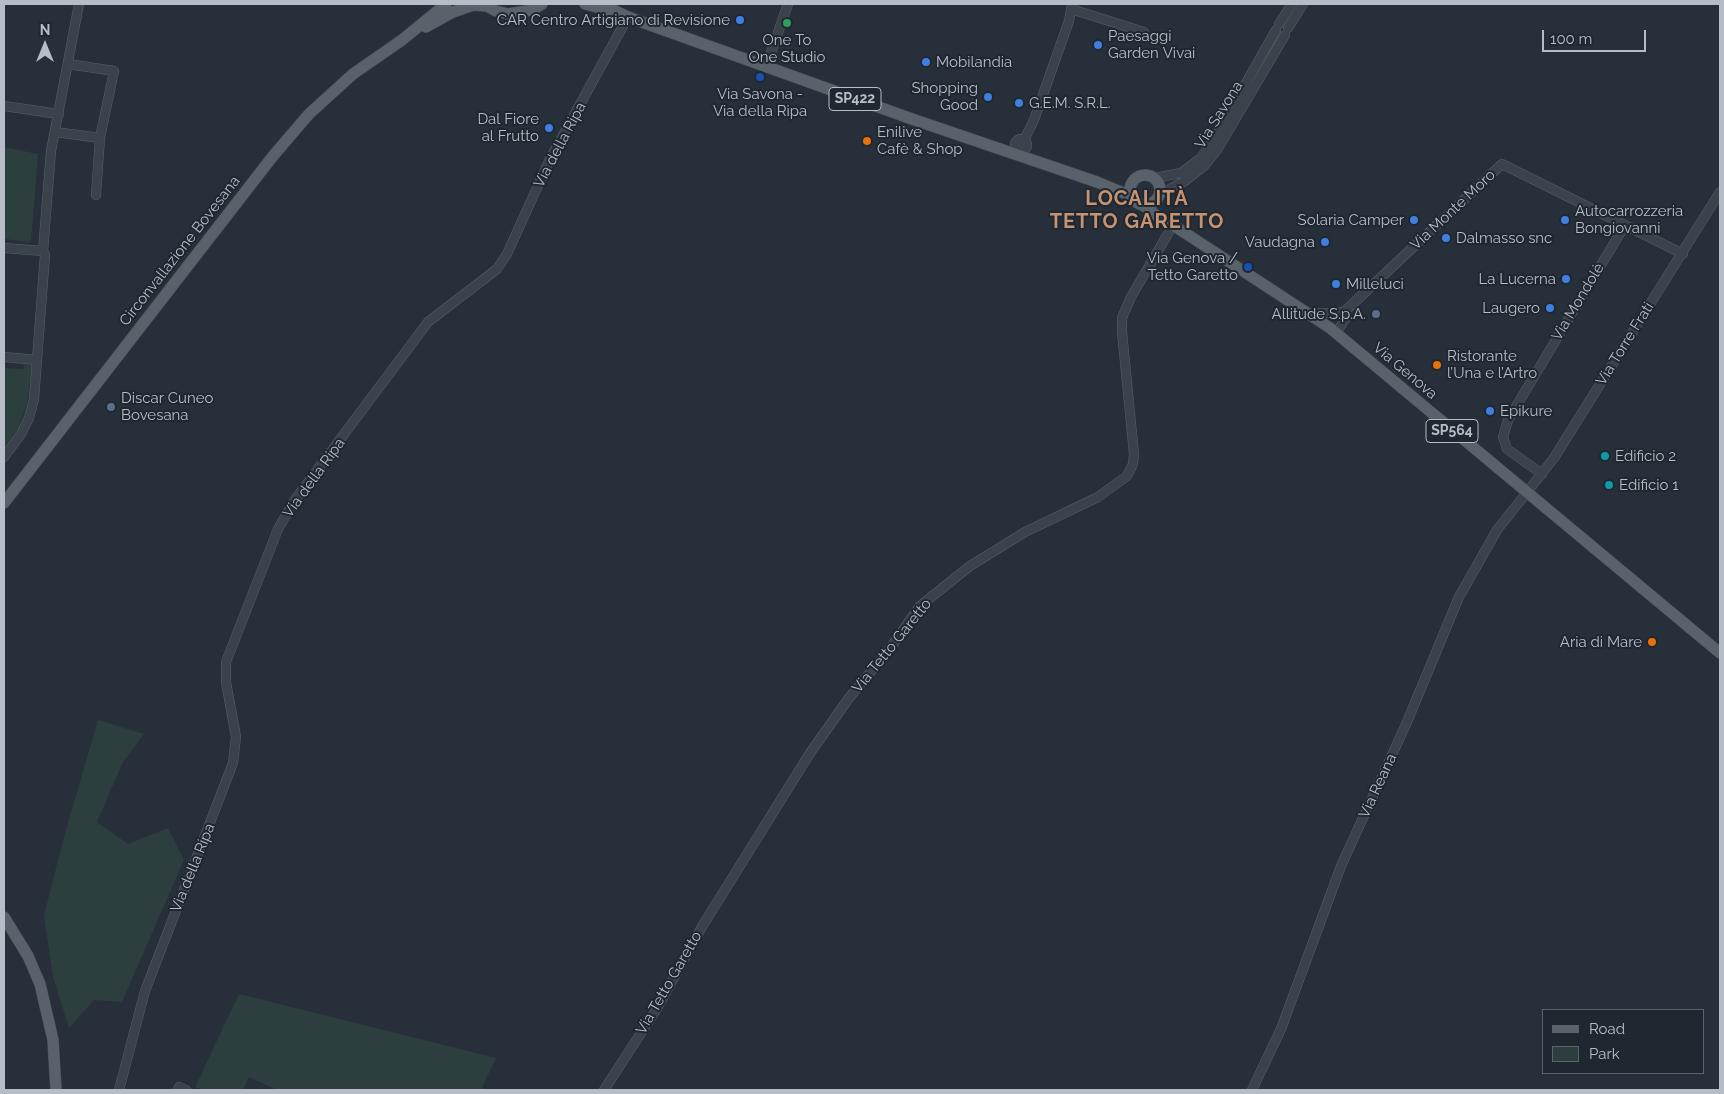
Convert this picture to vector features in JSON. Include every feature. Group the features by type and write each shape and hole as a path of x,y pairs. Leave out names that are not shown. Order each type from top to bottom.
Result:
{"main road":[{"name":"Circonvallazione Bovesana","path":"4,503 273,156 309,114 353,74 402,40 446,4"},
{"path":"484,5 508,14 532,10 542,4"},
{"name":"SP422","path":"586,4 615,11"},
{"name":"SP422","path":"601,4 628,17 1098,182 1131,196 1136,203 1144,206"},
{"name":"Circonvallazione Bovesana","path":"402,40 453,12 473,5 484,5"},
{"name":"SP422","path":"1098,182 1125,183 1146,174 1156,178"},
{"path":"1144,206 1152,204 1160,194 1156,178"},
{"path":"1131,196 1132,181"},
{"name":"Via Genova","path":"1160,194 1165,214 1173,225"},
{"name":"Via Genova","path":"1144,206 1333,331 1720,653"},
{"path":"4,917 28,956 40,984 53,1040 56,1090"}],"street":[{"path":"4,457 18,440 29,418 34,398 51,151 79,4"},
{"path":"766,66 788,4"},
{"name":"Via Savona","path":"1156,178 1181,173 1201,158 1216,136 1277,27 1292,4"},
{"name":"Via Savona","path":"1160,194 1185,181 1205,166 1217,150 1303,4"},
{"path":"1018,153 1027,148 1024,140 1034,120 1072,7 1144,32"},
{"name":"Via della Ripa","path":"119,1090 145,991 233,763 236,737 226,682 226,662 278,529 294,501 428,322 498,269 507,254 550,159 628,17"},
{"path":"68,64 114,70 100,138 96,195"},
{"path":"4,106 59,114"},
{"path":"55,132 100,138"},
{"name":"Via Monte Moro","path":"1339,312 1502,164 1683,254"},
{"name":"Via Torre Frati","path":"1527,494 1542,474 1683,254 1720,192"},
{"name":"Via Tetto Garetto","path":"604,1090 656,1010 703,925 810,753 849,698 891,647 920,606 970,566 1025,532 1098,497 1127,476 1133,464 1134,454 1122,318 1131,297 1173,225"},
{"name":"Via Mondolè","path":"1542,474 1508,449 1503,437 1508,420 1625,225"},
{"path":"4,248 43,251"},
{"path":"1308,314 1339,312 1333,331"},
{"path":"4,357 37,360"},
{"name":"Via Reana","path":"1252,1090 1281,1029 1341,866 1407,722 1459,597 1497,530 1527,494"},
{"path":"178,1090 179,1087 186,1090"}],"green space":[{"path":"4,147 38,154 31,242 4,239"},
{"path":"24,364 32,365 27,404 18,428 4,448 4,368 23,369"},
{"path":"98,720 144,734 123,762 97,822 128,844 168,828 184,860 122,1002 94,1000 69,1028 53,977 44,915 65,833"},
{"path":"239,994 496,1058 481,1090 277,1090 249,1077 243,1090 203,1090 195,1087"}],"place":[{"name":"CAR Centro Artigiano di Revisione","path":"740,20"},
{"name":"One To One Studio","path":"787,23"},
{"name":"Paesaggi Garden Vivai","path":"1098,45"},
{"name":"Mobilandia","path":"926,62"},
{"name":"Via Savona - Via della Ripa","path":"760,77"},
{"name":"Shopping Good","path":"988,97"},
{"name":"G.E.M. S.R.L.","path":"1019,103"},
{"name":"Dal Fiore al Frutto","path":"549,128"},
{"name":"Enilive Cafè & Shop","path":"867,141"},
{"name":"Solaria Camper","path":"1414,220"},
{"name":"Autocarrozzeria Bongiovanni","path":"1565,220"},
{"name":"Dalmasso snc","path":"1446,238"},
{"name":"Vaudagna","path":"1325,242"},
{"name":"Via Genova / Tetto Garetto","path":"1248,267"},
{"name":"La Lucerna","path":"1566,279"},
{"name":"Milleluci","path":"1336,284"},
{"name":"Laugero","path":"1550,308"},
{"name":"Allitude S.p.A.","path":"1376,314"},
{"name":"Ristorante l’Una e l’Artro","path":"1437,365"},
{"name":"Discar Cuneo Bovesana","path":"111,407"},
{"name":"Epikure","path":"1490,411"},
{"name":"Edificio 2","path":"1605,456"},
{"name":"Edificio 1","path":"1609,485"},
{"name":"Aria di Mare","path":"1652,642"}],"district":[{"name":"LOCALITÀ TETTO GARETTO","path":"1137,210"}]}
